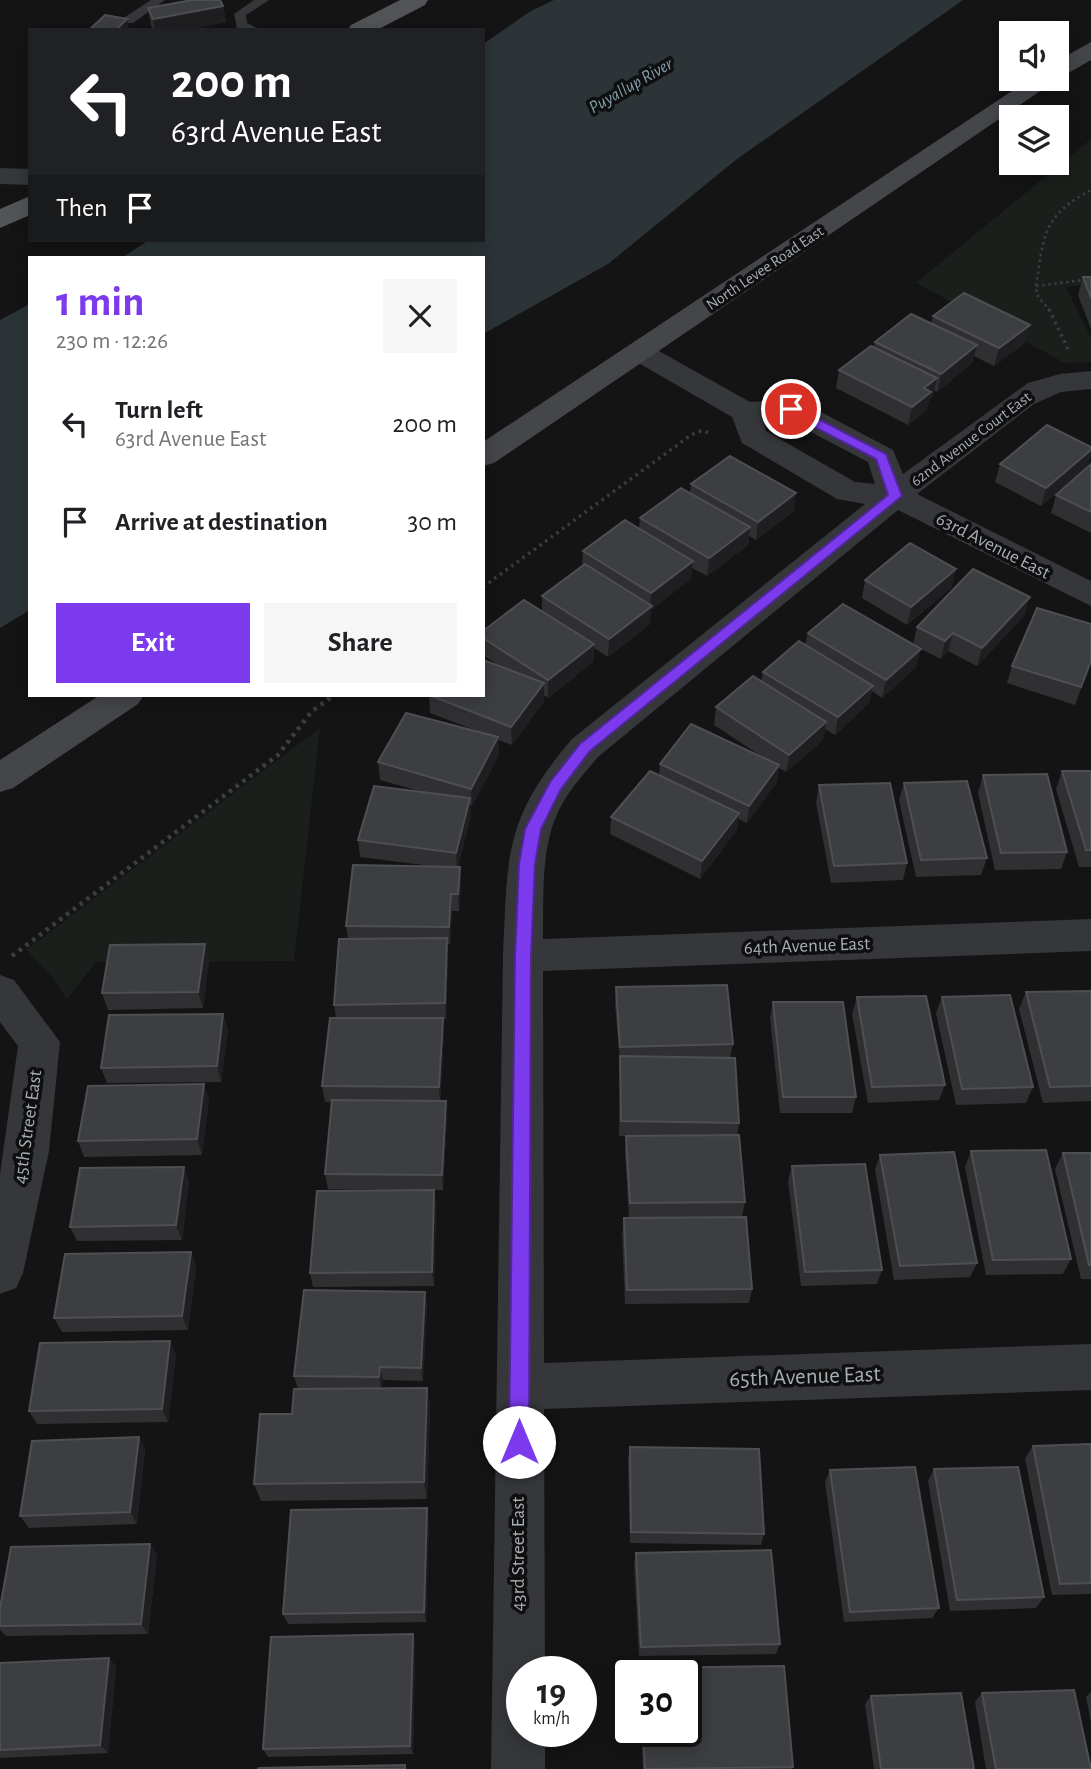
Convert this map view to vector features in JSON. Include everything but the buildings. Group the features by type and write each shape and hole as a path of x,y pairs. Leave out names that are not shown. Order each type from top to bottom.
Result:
{"main road":[{"path":"363,28 417,0"},
{"path":"0,220 28,205"}],"street":[{"path":"1069,64 1091,49"},
{"name":"North Levee Road East","path":"485,455 1028,91"},
{"path":"0,176 28,177"},
{"path":"640,352 745,412 791,409 881,457 895,496"},
{"name":"62nd Avenue Court East","path":"895,496 1023,398 1038,389 1086,380"},
{"name":"63rd Avenue East","path":"745,412 753,436 848,492 895,496 1091,595"},
{"name":"43rd Street East","path":"518,1769 523,956 527,864 533,829 564,772 585,748 895,496"},
{"path":"0,778 122,697"},
{"name":"64th Avenue East","path":"523,956 1091,935"},
{"name":"45th Street East","path":"0,1273 27,1151 39,1042 5,975"},
{"name":"65th Avenue East","path":"519,1387 1091,1367"}],"lane":[{"path":"129,20 159,0"},
{"path":"237,27 240,14 262,0"}],"path":[{"path":"1086,380 1053,314 1037,295 1036,286 1048,218 1064,202 1091,190"},
{"path":"1036,286 1091,279"},
{"path":"485,586 691,435 701,431 713,433"},
{"path":"5,975 278,755 312,712 331,697"}],"shaded area":[{"path":"1091,139 1091,284 1066,287 1091,338 1091,362 1065,363 916,283 1047,175 1069,175 1069,157"},
{"path":"320,728 294,961 96,962 67,999 50,974 26,950"}],"water":[{"name":"Puyallup River","path":"554,0 963,0 737,159 608,264 485,333 485,256 125,256 146,242 485,242 485,43 531,11"},
{"path":"28,305 28,611 0,628 0,320"}],"route":[{"path":"519,1442 523,956 527,864 533,829 564,772 585,748 895,496 881,457 791,409"}]}
